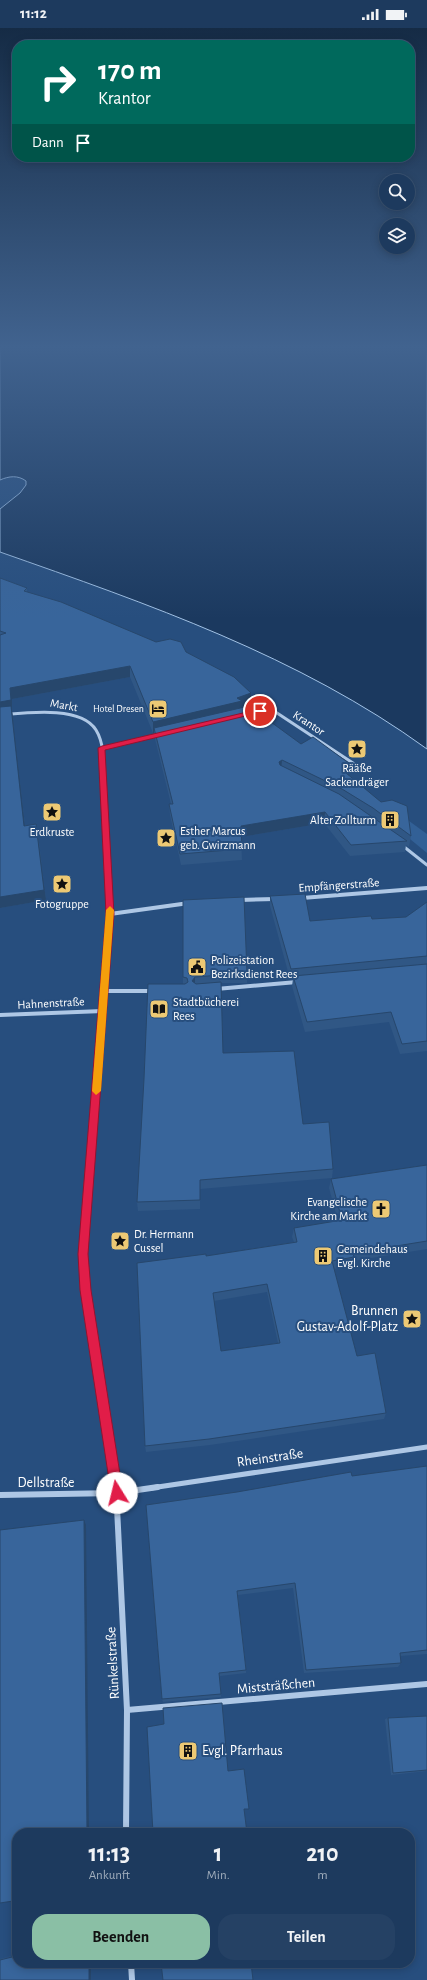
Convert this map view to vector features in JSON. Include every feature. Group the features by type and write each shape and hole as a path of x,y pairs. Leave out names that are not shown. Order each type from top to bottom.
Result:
{"street":[{"name":"Markt","path":"0,715 45,711 80,717 95,728 102,748 110,914 83,1254 85,1290 117,1493"},
{"name":"Krantor","path":"245,714 260,711 274,711 362,768"},
{"path":"102,748 162,734"},
{"name":"Empfängerstraße","path":"297,898 427,888"},
{"name":"Empfängerstraße","path":"235,900 282,898"},
{"path":"110,914 197,902"},
{"path":"211,990 304,981"},
{"path":"105,990 156,991"},
{"name":"Hahnenstraße","path":"0,1015 103,1011"},
{"name":"Rheinstraße","path":"117,1493 427,1447"},
{"name":"Dellstraße","path":"0,1495 117,1493"},
{"name":"Rünkelstraße","path":"117,1493 127,1710 126,1828"},
{"name":"Miststräßchen","path":"127,1710 427,1684"},
{"path":"131,1968 132,1980"}],"lane":[{"path":"400,843 427,865"}],"shaded area":[{"path":"0,437 427,437 427,749 378,716 327,686 221,635 111,592 0,552 0,509 20,493 26,485 26,481 13,477 0,480"},
{"path":"405,818 427,834 427,853 399,830"}],"building":[{"path":"0,578 27,588 24,591 61,602 156,642 170,639 181,642 186,652 234,677 251,693 237,698 242,701 153,722 130,666 10,688 11,700 0,702 0,635 6,633 0,631"},
{"path":"11,706 24,826 36,824 44,890 0,897 0,707"},
{"path":"249,706 301,744 313,737 350,764 346,773 381,802 392,800 407,806 411,836 373,808 342,789 282,760 279,762 280,765 339,794 407,841 351,845 325,812 241,826 242,849 180,854 169,804 173,804 154,728"},
{"path":"305,894 310,921 371,916 372,919 406,917 427,902 427,956 291,969 270,896"},
{"path":"244,897 247,973 221,973 221,975 195,977 192,981 196,984 221,982 223,1053 294,1051 303,1124 329,1122 333,1169 200,1180 200,1200 137,1202 148,984 185,984 188,982 187,978 183,977 183,900"},
{"path":"427,964 427,1041 402,1044 391,1012 307,1022 293,976"},
{"path":"427,1165 427,1241 353,1253 354,1257 332,1261 357,1356 375,1353 386,1413 209,1439 145,1446 137,1263 206,1254 206,1256 297,1242 294,1228 342,1220 331,1179","holes":["267,1284 280,1343 221,1351 213,1293"]},
{"path":"427,1466 427,1650 400,1653 401,1663 306,1670 295,1583 237,1591 246,1670 219,1673 221,1694 162,1699 146,1505 237,1492 351,1472 352,1476"},
{"path":"84,1520 87,1828 12,1828 12,1901 0,1903 0,1530"},
{"path":"222,1703 228,1771 244,1769 249,1809 244,1809 246,1828 153,1828 147,1727 164,1724 163,1708"},
{"path":"427,1716 427,1770 393,1773 388,1718"},
{"path":"12,1957 12,1968 89,1968 89,1980 0,1980 0,1960"},
{"path":"162,1968 252,1968 253,1980 163,1980"}],"slow traffic":[{"path":"96,1091 110,910"}],"place":[{"name":"Hotel Dresen","path":"158,709"},
{"name":"Rääße Sackendräger","path":"357,749"},
{"name":"Erdkruste","path":"52,812"},
{"name":"Alter Zollturm","path":"390,820"},
{"name":"Esther Marcus geb. Gwirzmann","path":"166,838"},
{"name":"Fotogruppe","path":"62,884"},
{"name":"Polizeistation Bezirksdienst Rees","path":"197,967"},
{"name":"Stadtbücherei Rees","path":"159,1009"},
{"name":"Evangelische Kirche am Markt","path":"381,1209"},
{"name":"Dr. Hermann Cussel","path":"120,1241"},
{"name":"Gemeindehaus Evgl. Kirche","path":"323,1256"},
{"name":"Brunnen Gustav-Adolf-Platz","path":"412,1319"},
{"name":"Evgl. Pfarrhaus","path":"188,1751"}],"route":[{"path":"117,1493 85,1290 83,1254 110,914 102,748 260,711"}]}
